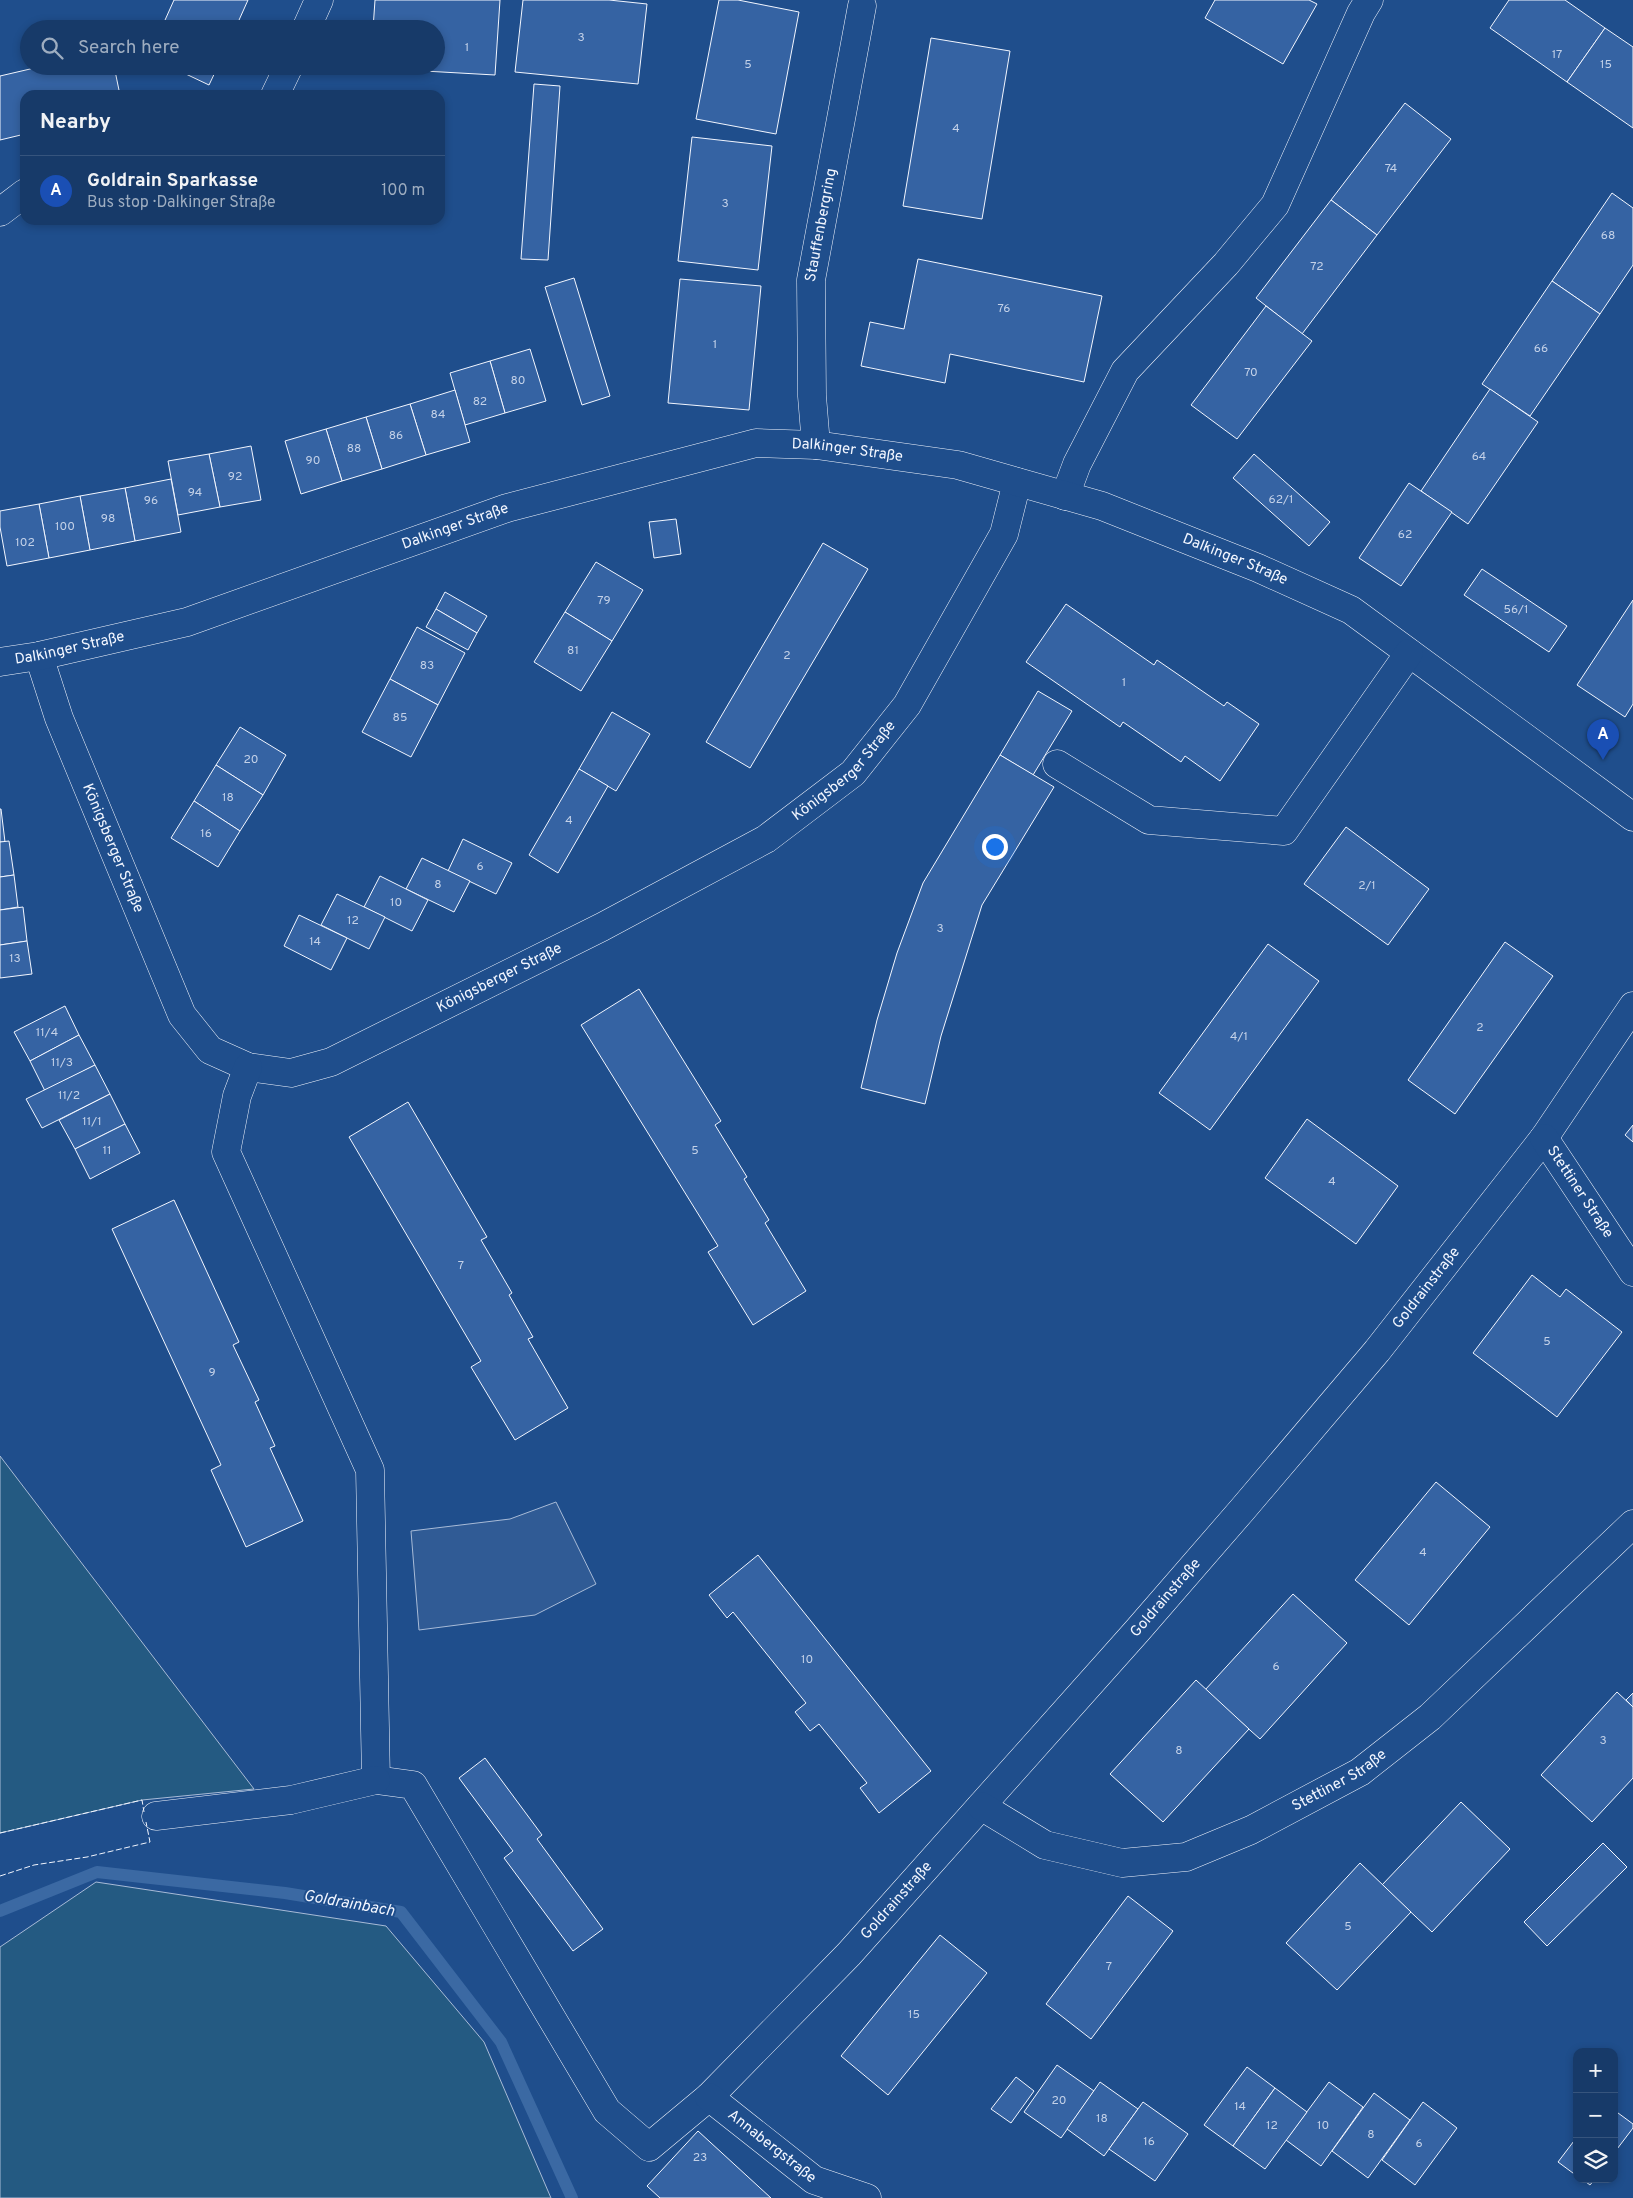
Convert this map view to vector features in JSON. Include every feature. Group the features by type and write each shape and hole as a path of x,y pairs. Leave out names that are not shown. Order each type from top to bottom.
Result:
{"street":[{"path":"310,20 319,0"},
{"path":"1065,496 1077,464 1125,370 1226,264 1275,205 1357,21 1369,0"},
{"name":"Stauffenbergring","path":"816,445 812,396 811,280 864,2"},
{"path":"277,90 285,75"},
{"path":"0,212 20,197"},
{"name":"Dalkinger Straße","path":"0,662 39,656 187,622 507,508 756,442 816,445 958,465 1102,506 1230,557 1351,610 1633,817"},
{"name":"Königsberger Straße","path":"39,656 59,718 182,1015 210,1050 248,1066 291,1073 331,1062 602,927 774,833 853,773 907,705 1004,534 1017,482"},
{"path":"1057,764 1149,820 1284,831 1409,653"},
{"name":"Goldrainstraße","path":"376,1780 413,1785 607,2111 649,2147 709,2097 850,1954 1137,1631 1377,1351 1544,1138 1633,1006"},
{"path":"156,1816 291,1800 376,1780 370,1470 226,1152 237,1096 248,1066"},
{"name":"Stettiner Straße","path":"1544,1138 1633,1272"},
{"name":"Stettiner Straße","path":"981,1806 1045,1845 1122,1863 1186,1857 1244,1833 1360,1772 1430,1717 1633,1524"},
{"name":"Annabergstraße","path":"709,2097 814,2180 867,2198"}],"shaded area":[{"path":"0,1456 254,1789 142,1800 0,1833"},
{"path":"556,1502 596,1584 535,1615 419,1630 411,1531 510,1519"},
{"path":"96,1882 386,1926 484,2042 551,2198 0,2198 0,1947"}],"building":[{"path":"174,0 248,0 239,20 165,20"},
{"path":"375,0 500,0 495,75 445,72 445,20 374,20"},
{"path":"523,0 609,0 647,4 638,84 515,72"},
{"path":"719,0 738,0 799,12 776,134 696,119"},
{"path":"1215,0 1309,0 1317,4 1283,64 1205,18"},
{"path":"1509,0 1565,0 1605,28 1567,82 1490,28"},
{"path":"1605,28 1633,47 1633,128 1567,82"},
{"path":"931,38 1010,51 982,219 903,206"},
{"path":"20,71 20,75 116,75 119,90 20,90 20,135 0,140 0,76"},
{"path":"188,75 214,75 209,85"},
{"path":"534,84 560,86 548,260 521,259"},
{"path":"1405,103 1451,139 1377,235 1331,200"},
{"path":"692,137 772,146 758,270 678,261"},
{"path":"1612,193 1633,208 1633,265 1600,314 1552,281"},
{"path":"1331,200 1377,235 1302,334 1256,298"},
{"path":"918,259 1102,296 1084,382 950,354 945,383 861,366 870,322 904,329"},
{"path":"574,278 610,396 582,405 545,287"},
{"path":"680,279 761,286 749,410 668,403"},
{"path":"1552,281 1600,314 1530,416 1482,384"},
{"path":"1266,306 1312,341 1237,439 1191,405"},
{"path":"530,349 546,401 505,413 490,361"},
{"path":"490,361 505,413 465,425 450,373"},
{"path":"1490,389 1538,422 1468,524 1421,491"},
{"path":"455,390 470,442 426,455 410,404"},
{"path":"410,404 426,455 382,469 366,417"},
{"path":"366,417 382,469 342,481 326,429"},
{"path":"326,429 342,481 301,494 285,441"},
{"path":"251,446 261,500 220,507 209,454"},
{"path":"209,454 220,507 178,515 168,461"},
{"path":"1254,454 1330,522 1309,546 1233,478"},
{"path":"171,479 181,532 135,541 125,488"},
{"path":"1409,483 1452,512 1401,586 1359,558"},
{"path":"125,488 135,541 90,550 80,496"},
{"path":"80,496 90,550 49,558 39,504"},
{"path":"39,504 49,558 7,566 0,527 0,511"},
{"path":"676,519 681,554 654,558 649,522"},
{"path":"823,543 868,569 750,768 706,742"},
{"path":"596,562 643,590 612,641 565,612"},
{"path":"1482,569 1567,626 1549,652 1464,595"},
{"path":"445,592 487,616 477,633 436,609"},
{"path":"1633,600 1633,704 1625,717 1577,685"},
{"path":"1066,604 1154,665 1157,660 1224,706 1227,702 1259,724 1220,781 1185,756 1181,762 1123,722 1120,727 1026,662"},
{"path":"436,609 477,633 468,650 426,627"},
{"path":"565,612 612,641 581,691 534,662"},
{"path":"417,627 465,653 438,705 390,679"},
{"path":"390,679 438,705 411,757 362,732"},
{"path":"1038,691 1072,711 1033,775 1000,755"},
{"path":"612,712 650,734 616,791 579,769"},
{"path":"240,727 286,755 263,795 216,765"},
{"path":"1000,755 1054,787 982,905 941,1036 925,1104 861,1088 877,1020 897,953 923,883"},
{"path":"216,765 263,795 240,831 194,801"},
{"path":"579,769 608,786 558,873 529,855"},
{"path":"194,801 240,831 218,867 171,838"},
{"path":"1,809 5,842 0,842"},
{"path":"1346,827 1429,889 1388,945 1304,884"},
{"path":"463,839 512,863 496,894 448,871"},
{"path":"9,841 14,875 0,877 0,842"},
{"path":"422,858 470,881 454,912 406,889"},
{"path":"14,875 18,907 0,910 0,877"},
{"path":"380,876 428,900 412,931 364,907"},
{"path":"337,894 385,917 369,949 321,925"},
{"path":"23,907 27,941 0,945 0,910"},
{"path":"299,915 347,938 331,970 284,946"},
{"path":"27,941 32,974 0,978 0,945"},
{"path":"1505,942 1553,976 1455,1114 1408,1080"},
{"path":"1268,944 1319,981 1210,1130 1159,1093"},
{"path":"639,989 721,1121 715,1125 747,1177 744,1179 769,1220 765,1223 806,1291 753,1325 708,1252 718,1246 581,1025"},
{"path":"65,1006 79,1035 30,1061 14,1032"},
{"path":"79,1035 95,1065 45,1091 30,1061"},
{"path":"95,1065 110,1094 42,1128 26,1099"},
{"path":"110,1094 125,1124 75,1149 59,1120"},
{"path":"408,1102 487,1237 481,1240 512,1293 509,1295 533,1337 528,1339 568,1408 515,1440 471,1367 481,1361 349,1137"},
{"path":"1307,1119 1398,1186 1356,1244 1265,1178"},
{"path":"125,1124 140,1153 90,1179 75,1149"},
{"path":"1633,1125 1633,1142 1625,1135"},
{"path":"174,1200 239,1342 233,1345 259,1400 255,1402 275,1446 270,1448 303,1521 246,1547 211,1470 221,1465 112,1229"},
{"path":"1532,1275 1560,1297 1566,1289 1622,1332 1557,1417 1473,1353"},
{"path":"1436,1482 1490,1527 1409,1625 1355,1580"},
{"path":"758,1555 931,1771 879,1813 860,1788 867,1783 819,1724 810,1731 795,1712 806,1703 733,1612 727,1618 709,1595"},
{"path":"1293,1594 1347,1643 1260,1739 1205,1690"},
{"path":"1196,1680 1249,1729 1163,1822 1110,1774"},
{"path":"1617,1692 1633,1707 1633,1778 1592,1822 1541,1775"},
{"path":"1633,1693 1633,1707 1626,1700"},
{"path":"485,1758 542,1835 537,1839 603,1929 573,1951 504,1858 513,1851 459,1778"},
{"path":"1461,1802 1510,1849 1432,1932 1382,1885"},
{"path":"1603,1843 1627,1867 1547,1946 1524,1922"},
{"path":"1360,1863 1411,1912 1337,1990 1286,1943"},
{"path":"1128,1896 1173,1931 1091,2039 1046,2004"},
{"path":"940,1935 987,1973 888,2095 841,2056"},
{"path":"1057,2065 1094,2091 1061,2138 1024,2112"},
{"path":"1247,2067 1275,2088 1233,2146 1204,2125"},
{"path":"1016,2077 1034,2091 1011,2123 991,2109"},
{"path":"1100,2082 1138,2109 1104,2156 1067,2129"},
{"path":"1329,2082 1363,2107 1321,2166 1286,2140"},
{"path":"1275,2088 1307,2112 1265,2169 1233,2146"},
{"path":"1374,2093 1410,2120 1368,2178 1332,2151"},
{"path":"1143,2102 1188,2134 1155,2181 1109,2149"},
{"path":"1423,2102 1457,2128 1415,2185 1382,2160"},
{"path":"1618,2113 1633,2124 1633,2128 1618,2148"},
{"path":"698,2131 771,2198 660,2198 647,2186"},
{"path":"1573,2142 1573,2173 1558,2162"}],"waterway":[{"name":"Goldrainbach","path":"0,1911 97,1872 285,1893 401,1912 501,2042 572,2198"}],"fence":[{"path":"0,1833 142,1800 144,1812"},
{"path":"0,1876 34,1865 87,1857 150,1842 146,1822"}],"place":[{"name":"Goldrain Sparkasse","path":"1603,760"}]}
